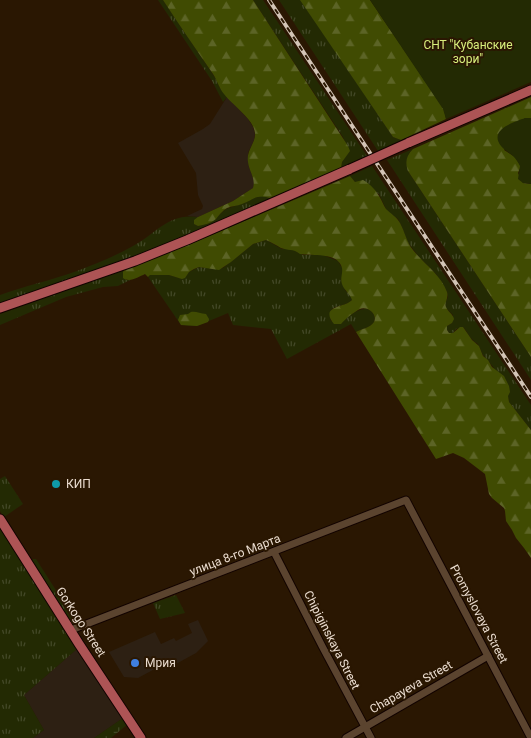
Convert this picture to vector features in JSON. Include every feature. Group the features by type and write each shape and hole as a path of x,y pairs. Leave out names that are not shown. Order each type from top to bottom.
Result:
{"main road":[{"path":"0,308 187,240 531,90"},
{"name":"Gorkogo Street","path":"0,519 141,738"}],"street":[{"name":"улица 8-го Марта","path":"71,630 406,500"},
{"name":"Promyslovaya Street","path":"406,500 531,738"},
{"name":"Chipiginskaya Street","path":"274,552 371,738"},
{"name":"Chapayeva Street","path":"346,738 488,656"}],"shaded area":[{"path":"227,97 253,127 254,140 248,153 249,167 255,183 253,188 233,201 198,217 187,216 202,209 203,206 198,195 196,173 178,143 210,124"},
{"path":"198,620 208,641 196,653 165,670 162,665 138,678 124,677 109,652 155,632 161,644 174,638 176,641 192,633 188,624"},
{"path":"77,649 123,718 94,738 33,738 44,730 24,695"}],"green space":[{"path":"158,0 163,0 216,79 227,97 223,102 212,81"},
{"path":"163,0 253,0 348,146 350,151 342,162 341,168 272,199 256,197 240,205 227,208 216,219 207,224 198,226 194,224 194,220 198,217 233,201 253,188 254,181 248,158 255,133 247,117 222,92 213,74"},
{"path":"253,0 263,0 367,156 341,168 342,162 349,151 343,137"},
{"path":"279,0 302,0 393,137 401,140 378,151"},
{"path":"300,0 370,0 444,109 446,119 401,140 393,137"},
{"name":"СНТ \"Кубанские зори\"","path":"370,0 531,0 531,82 446,119 443,109"},
{"path":"531,97 531,118 525,118 504,150 515,157 521,166 518,173 523,183 531,184 531,357 408,171 406,162 413,149"},
{"path":"525,118 531,118 531,184 523,183 518,179 520,166 514,157 501,146 498,140 498,135 504,127"},
{"path":"413,149 409,153 408,171 531,357 531,380 387,160"},
{"path":"372,166 531,405 531,430 509,402 506,389 500,377 483,355 480,347 463,327 456,329 453,333 449,333 447,330 447,326 452,323 453,315 446,308 447,292 436,274 419,257 407,241 398,219 387,211 379,194 355,182 350,176"},
{"path":"350,176 355,182 363,180 370,185 386,209 399,221 411,247 437,275 447,292 446,307 454,319 447,326 447,330 449,333 453,333 460,327 463,327 479,346 483,356 492,367 504,376 509,386 509,402 531,430 531,558 506,521 504,508 489,494 485,474 464,458 453,453 436,459 356,332 374,322 375,319 371,311 363,308 360,309 341,324 334,324 330,318 329,313 331,310 352,300 342,284 342,268 336,259 300,254 281,248 266,240 253,244 219,270 199,267 189,272 182,279 169,275 150,275 148,277 145,274 131,280 123,278 124,270 193,243"},
{"path":"259,196 272,199 211,226 120,262 0,304 0,295 68,274 105,260 133,246 171,221 179,218 198,217 194,224 198,226 214,220 226,209"},
{"path":"266,240 282,249 292,249 303,255 323,255 338,261 343,269 345,290 352,297 352,300 333,308 330,315 331,321 340,324 357,311 366,309 374,315 374,322 356,332 351,324 287,359 271,329 233,325 228,313 197,326 181,325 148,277 150,275 169,275 179,278 185,277 189,272 199,267 223,268 253,244"},
{"path":"124,270 123,275 126,280 130,280 118,286 103,287 66,297 0,325 0,314"},
{"path":"191,312 206,314 209,319 208,322 197,326 181,325 178,320 180,315"},
{"path":"5,476 23,504 4,517 0,511 0,479"},
{"path":"0,529 77,649 24,695 44,730 33,738 0,738"},
{"path":"36,559 73,617 69,620 32,561"},
{"path":"176,595 185,613 160,619 153,603"},
{"path":"123,718 128,724 111,738 94,738"}],"railway":[{"path":"269,0 531,397"}],"place":[{"name":"КИП","path":"56,484"},
{"name":"Мрия","path":"135,663"}]}
